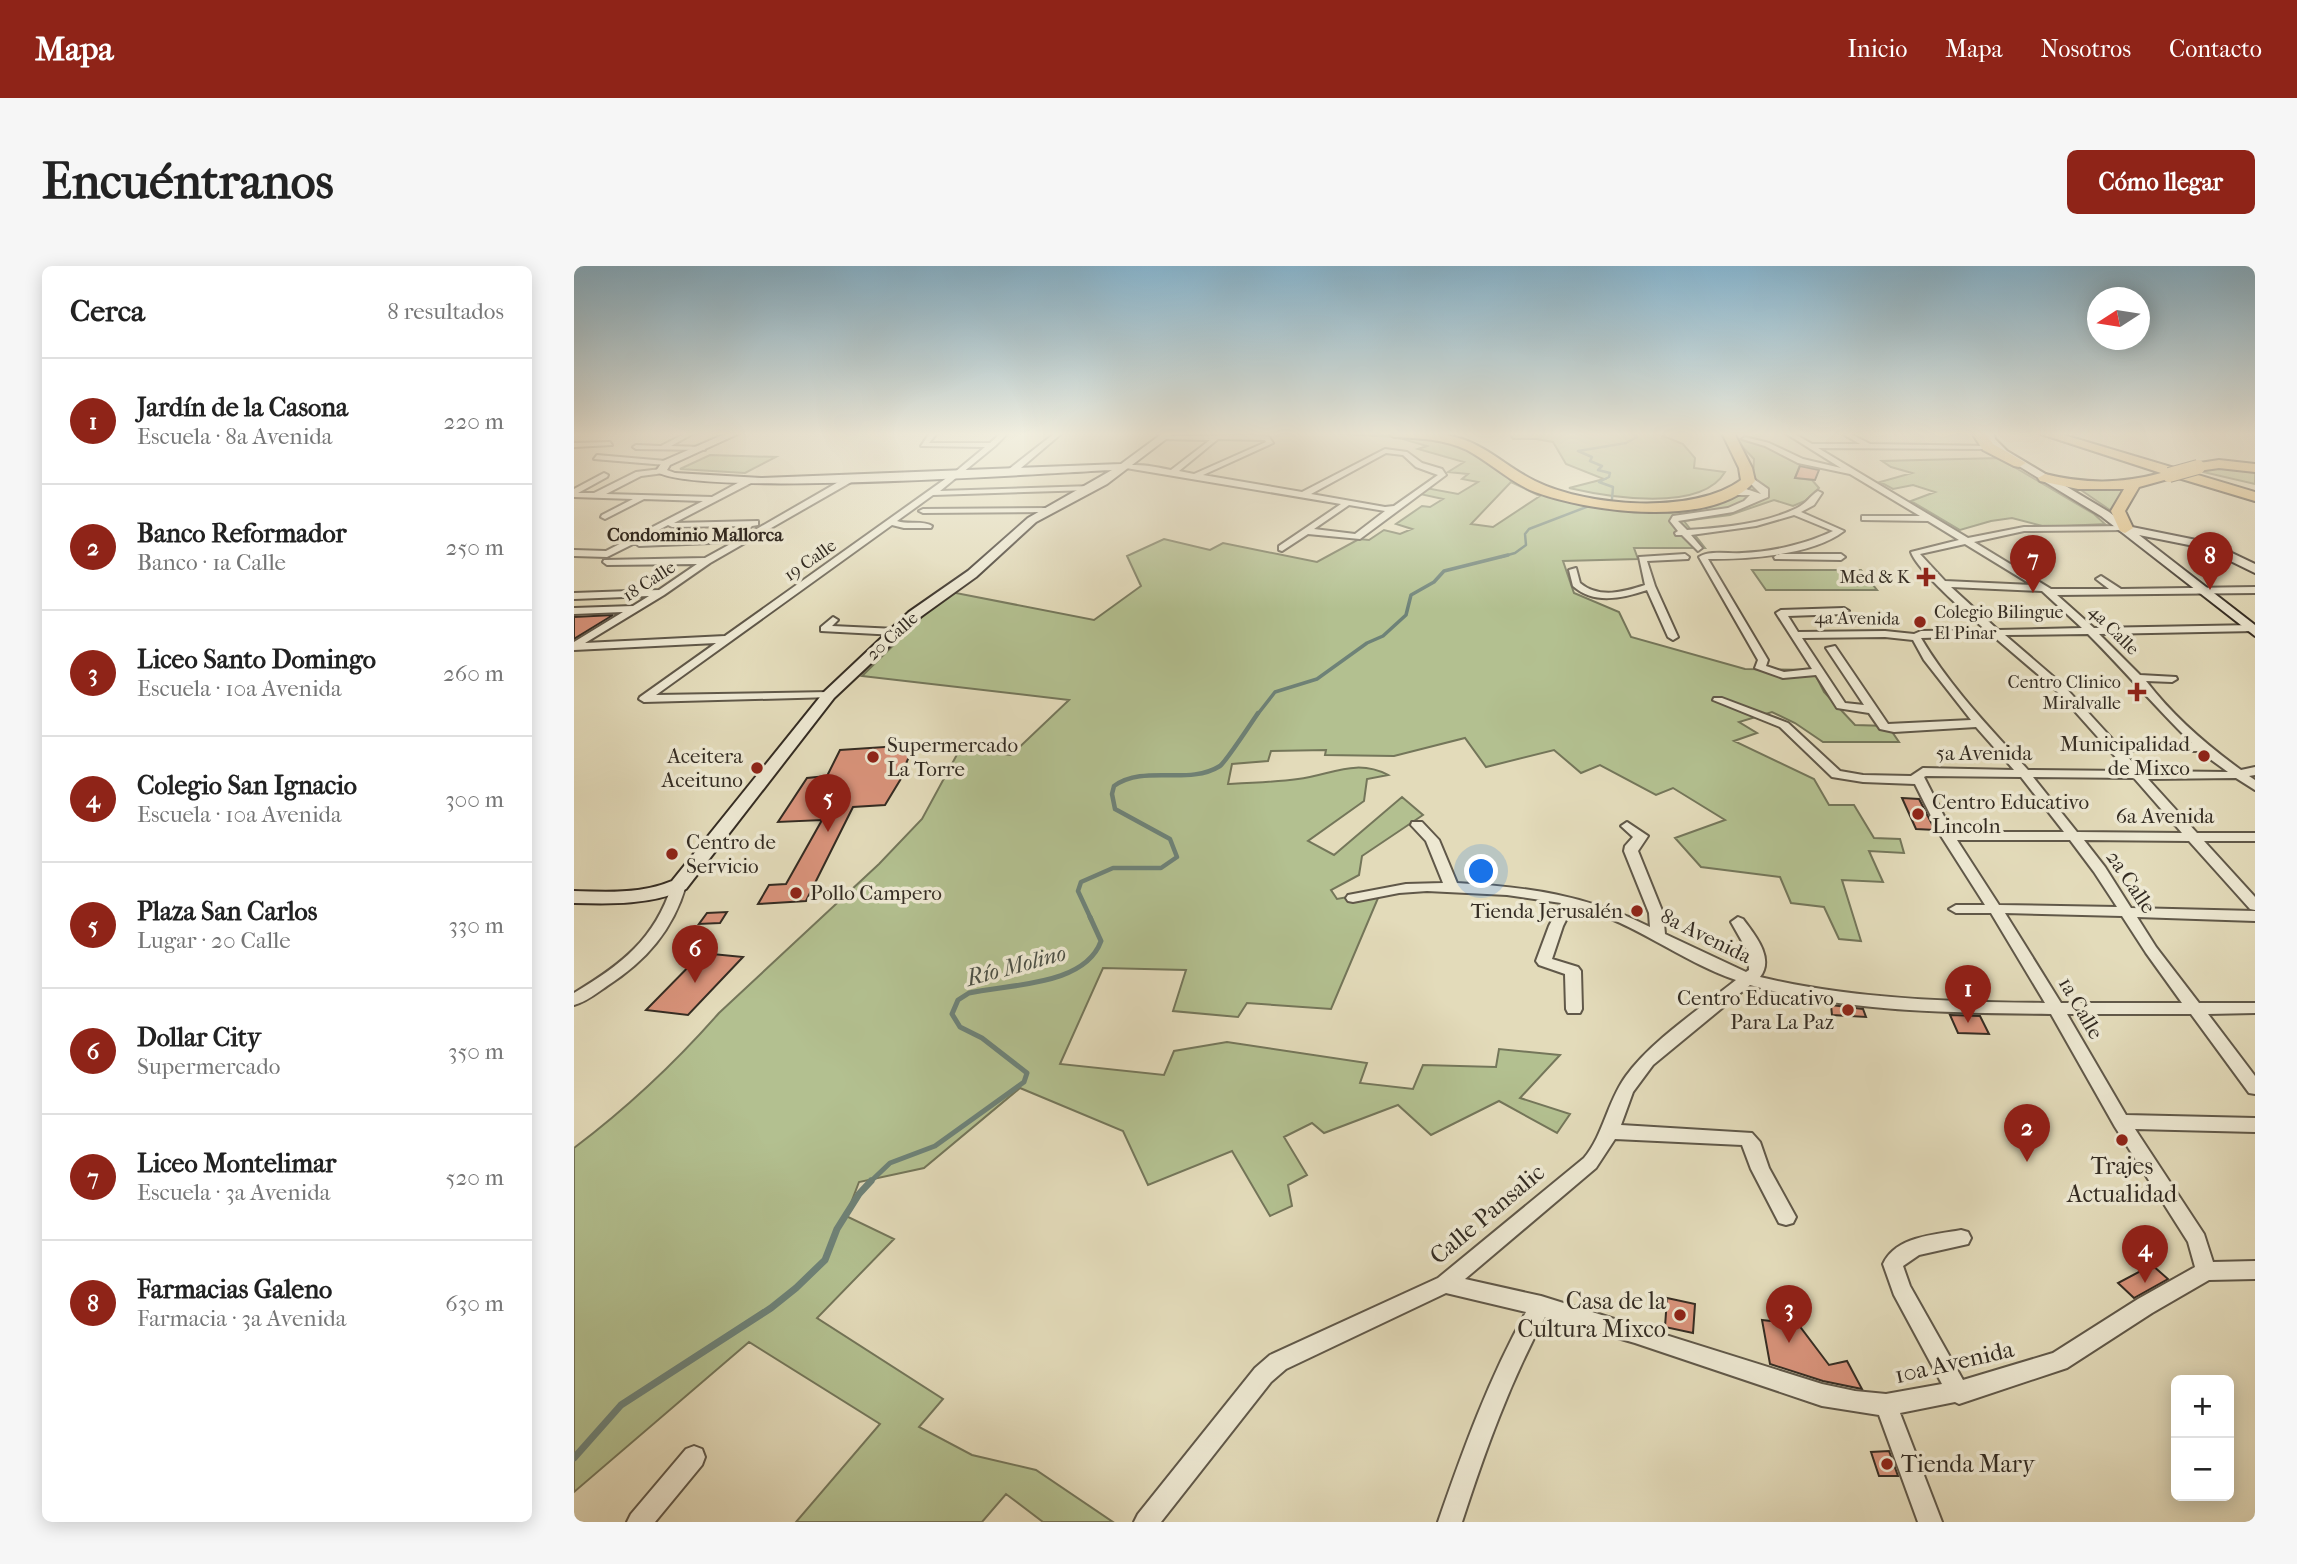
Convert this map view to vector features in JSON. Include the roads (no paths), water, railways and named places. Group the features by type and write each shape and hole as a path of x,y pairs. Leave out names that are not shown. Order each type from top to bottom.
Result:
{"highway":[{"path":"1551,492 1579,499 1661,506 1703,502 1735,492"},
{"path":"1563,492 1612,501 1660,503 1720,492"},
{"path":"2128,527 2118,511 2130,492"},
{"path":"2233,492 2255,496"}],"street":[{"path":"595,495 602,492"},
{"path":"606,558 727,492"},
{"name":"18 Calle","path":"574,647 707,561 829,492"},
{"path":"932,493 976,492"},
{"name":"20 Calle","path":"679,885 705,848 829,695 929,603 972,574 1032,520 1084,492"},
{"path":"1284,492 1394,508"},
{"path":"1303,495 1309,492"},
{"path":"1306,531 1357,537 1418,492"},
{"path":"1731,494 1743,492"},
{"path":"1748,492 1757,495 1712,510 1672,516 1666,520 1703,554 1763,660 1760,668 1783,675 1818,672"},
{"path":"1685,552 1674,521 1676,518 1730,510 1765,495 1765,492"},
{"name":"4a Calle","path":"1888,492 2045,590 2090,630 2202,747 2255,786"},
{"path":"2068,492 2128,527 2200,590 2253,629"},
{"name":"19 Calle","path":"829,695 644,699 932,493"},
{"path":"1678,533 1749,525 1793,512 1812,502 1818,493"},
{"path":"574,494 713,499"},
{"path":"605,517 643,497"},
{"path":"1282,548 1347,503"},
{"path":"1007,519 1012,508"},
{"path":"923,511 1050,508"},
{"path":"1743,556 1804,545 1826,539 1840,531 1793,512"},
{"path":"1865,518 1933,519"},
{"path":"892,522 904,526 928,526"},
{"path":"639,543 732,540 750,523"},
{"path":"672,526 776,523"},
{"path":"703,541 719,524"},
{"path":"675,542 691,525"},
{"path":"2255,569 2207,545 2128,527 2024,529 1915,554 1942,584 2059,687 2255,906"},
{"path":"1673,637 1650,586 1642,559 1685,552 1743,556 1841,557"},
{"path":"574,553 606,558 707,561"},
{"path":"1573,570 1576,584 1590,594 1614,595 1650,586"},
{"path":"2101,579 2119,591"},
{"path":"1942,584 2045,590 2255,590"},
{"path":"574,596 661,593"},
{"path":"574,611 635,609"},
{"path":"1844,611 1782,612 1794,635 1843,708 1874,710"},
{"path":"833,620 824,629 896,632"},
{"name":"4a Avenida","path":"1794,635 1875,634 1916,637 1921,634 2253,629"},
{"name":"2a Calle","path":"1916,637 1928,658 1979,723 2023,772 2100,870 2151,950 2255,1088"},
{"path":"574,647 726,639"},
{"path":"1831,648 1884,727 1894,729 1979,723"},
{"path":"2137,678 2172,678"},
{"name":"5a Avenida","path":"1718,700 1784,725 1794,731 1836,774 1848,777 2023,772 2239,774 2255,771"},
{"path":"2113,747 2202,747"},
{"name":"1a Calle","path":"1921,776 1948,836 1997,910 2121,1122 2197,1240 2206,1271"},
{"path":"1417,825 1432,840 1453,888"},
{"path":"1627,826 1641,836 1631,851 1656,913 1658,936"},
{"name":"6a Avenida","path":"1948,836 2255,837"},
{"path":"574,897 643,896 679,885"},
{"path":"574,1000 633,961 672,912 679,885"},
{"name":"8a Avenida","path":"1353,898 1403,888 1453,888 1569,901 1605,911 1745,980 1825,995 1922,1005 2055,1009 2255,1008"},
{"path":"1569,901 1556,926 1544,961 1573,971 1574,1009"},
{"path":"1956,909 2255,916"},
{"name":"Calle Pansalic","path":"1146,1522 1263,1375 1278,1362 1445,1284 1590,1163 1603,1149 1623,1094 1647,1061 1756,972 1759,962 1757,952 1738,922"},
{"path":"2121,1122 2255,1125"},
{"path":"1611,1132 1746,1138 1751,1142 1760,1169 1786,1217"},
{"path":"1959,1393 1901,1289 1893,1264 1898,1255 1911,1250 1961,1238"},
{"name":"10a Avenida","path":"1445,1284 1541,1305 1822,1395 1886,1405 1959,1393 2059,1361 2206,1271 2255,1270"},
{"path":"1450,1522 1492,1400 1514,1350 1541,1305"},
{"path":"1886,1405 1930,1522"},
{"path":"639,1522 694,1457"}],"waterway":[{"name":"Río Molino","path":"1612,499 1613,492"},
{"name":"Río Molino","path":"1508,555 1526,545 1525,534 1529,529 1589,506"},
{"name":"Río Molino","path":"1257,715 1275,692 1317,679 1367,643 1383,636 1406,615 1411,595 1434,582 1444,571 1508,555"},
{"name":"Río Molino","path":"1501,557 1508,555"},
{"name":"Río Molino","path":"1091,919 1078,891 1081,882 1113,868 1161,868 1177,857 1170,839 1115,809 1112,794 1114,786 1139,776 1194,774 1208,772 1220,766 1258,713"},
{"name":"Río Molino","path":"870,1182 890,1163 935,1146 1024,1082 1027,1073 982,1038 960,1027 952,1014 958,1000 969,993 1044,980 1079,967 1092,956 1101,941 1090,917"},
{"name":"Río Molino","path":"574,1458 621,1405 771,1308 796,1288 825,1260 837,1229 859,1194 870,1182"}],"place":[{"name":"Med & K","path":"1926,577"},
{"name":"Farmacias Galeno","path":"2210,590"},
{"name":"Liceo Montelimar","path":"2033,593"},
{"name":"Colegio Bilingue El Pinar","path":"1920,622"},
{"name":"Centro Clinico Miralvalle","path":"2137,692"},
{"name":"Municipalidad de Mixco","path":"2204,756"},
{"name":"Supermercado La Torre","path":"873,757"},
{"name":"Aceitera Aceituno","path":"757,768"},
{"name":"Centro Educativo Lincoln","path":"1918,814"},
{"name":"Plaza San Carlos","path":"828,832"},
{"name":"Centro de Servicio","path":"672,854"},
{"name":"Pollo Campero","path":"796,893"},
{"name":"Tienda Jerusalén","path":"1637,911"},
{"name":"Dollar City","path":"695,983"},
{"name":"Centro Educativo Para La Paz","path":"1848,1010"},
{"name":"Jardín de la Casona","path":"1968,1023"},
{"name":"Trajes Actualidad","path":"2122,1140"},
{"name":"Banco Reformador","path":"2027,1162"},
{"name":"Colegio San Ignacio","path":"2145,1283"},
{"name":"Casa de la Cultura Mixco","path":"1680,1315"},
{"name":"Liceo Santo Domingo","path":"1789,1343"},
{"name":"Tienda Mary","path":"1887,1464"}],"district":[{"name":"Condominio Mallorca","path":"695,534"}]}
